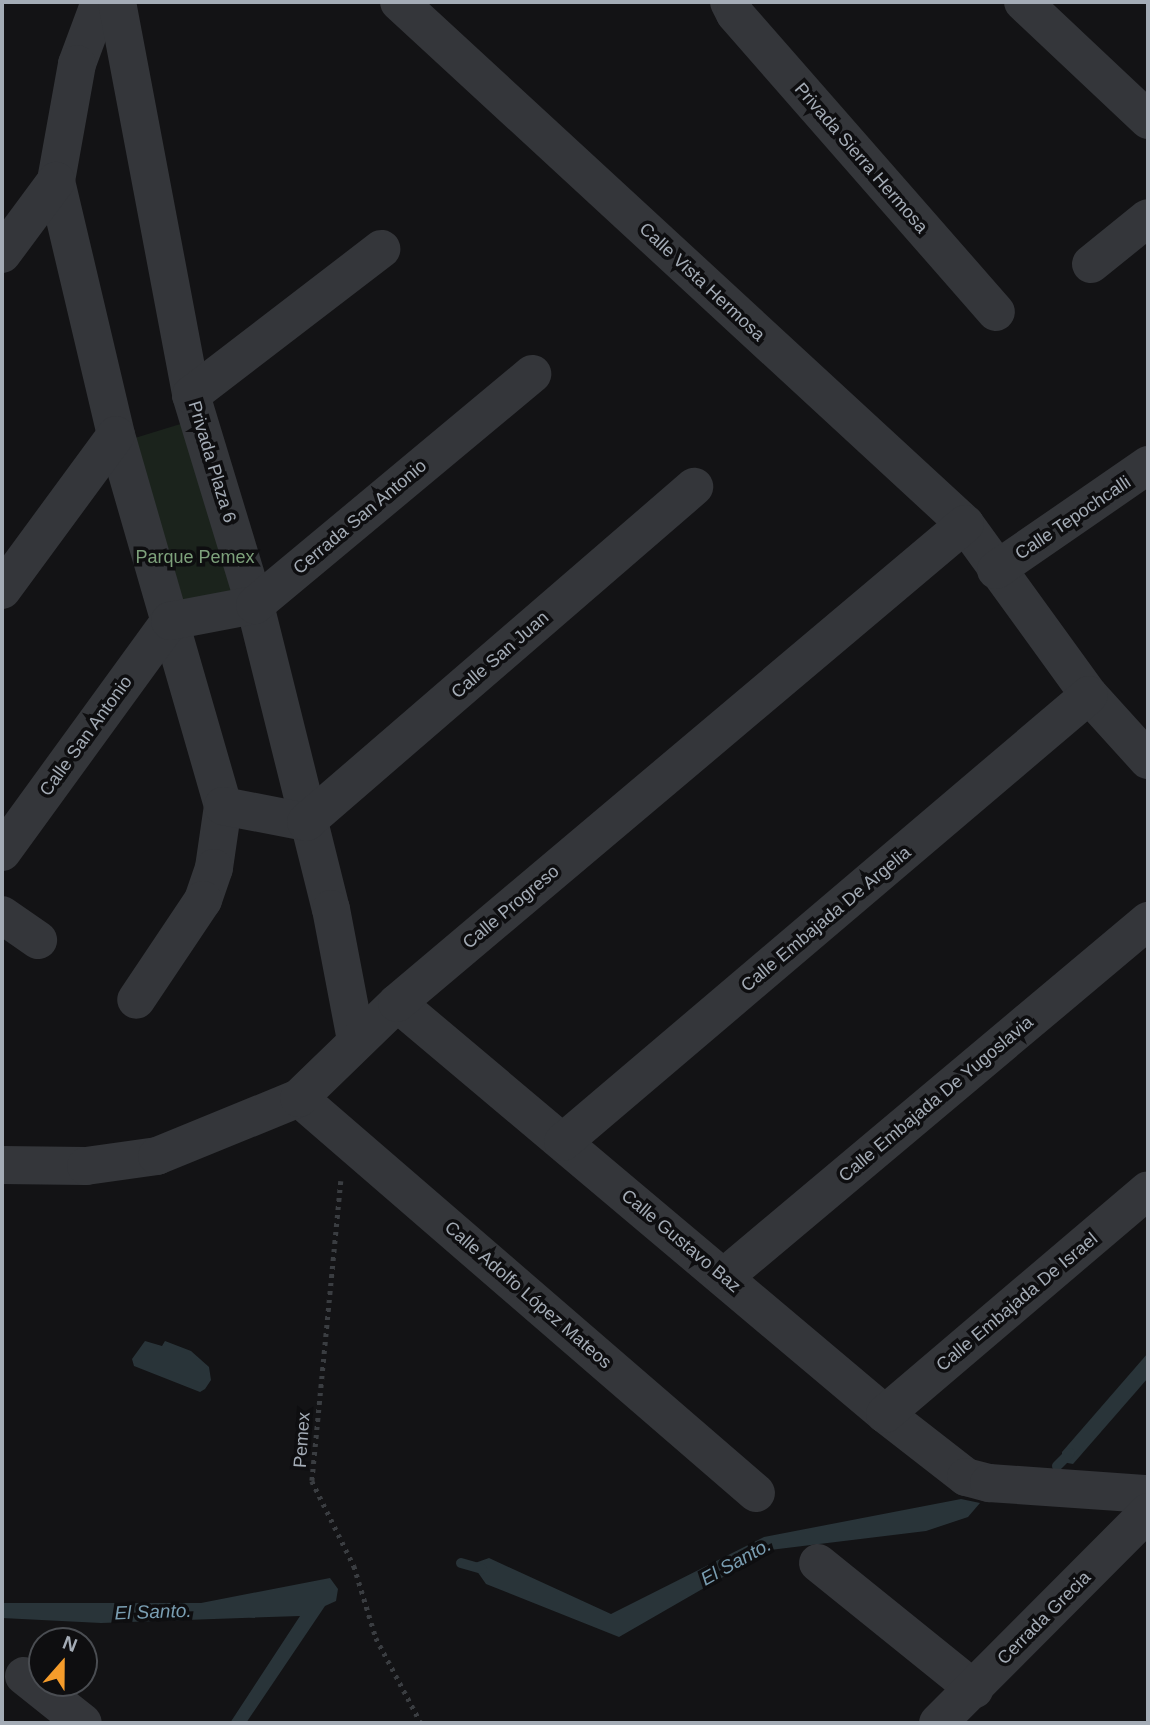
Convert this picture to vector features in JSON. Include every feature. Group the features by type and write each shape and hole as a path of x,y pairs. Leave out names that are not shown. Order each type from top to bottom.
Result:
{"street":[{"path":"100,2 77,64 56,181 116,435 223,806 214,868 203,900 136,1000"},
{"name":"Privada Plaza 6","path":"117,2 191,395 255,605 306,822 331,909 356,1040"},
{"name":"Calle Vista Hermosa","path":"399,2 965,524 1089,695 1140,737"},
{"name":"Privada Sierra Hermosa","path":"729,2 735,13 996,312"},
{"path":"1023,2 1148,120"},
{"path":"2,254 56,181"},
{"path":"1091,264 1148,218"},
{"path":"191,395 381,249"},
{"name":"Cerrada San Antonio","path":"170,621 255,605 532,374"},
{"path":"2,590 116,435"},
{"name":"Calle Tepochcalli","path":"996,570 1148,465"},
{"name":"Calle San Juan","path":"306,822 694,487"},
{"name":"Calle Progreso","path":"2,1165 86,1166 157,1156 299,1098 397,1003 965,524"},
{"name":"Calle San Antonio","path":"2,852 170,621"},
{"name":"Calle Embajada De Argelia","path":"563,1142 1089,695"},
{"path":"223,806 306,822"},
{"path":"2,915 38,940"},
{"name":"Calle Embajada De Yugoslavia","path":"724,1277 1148,921"},
{"name":"Calle Gustavo Baz","path":"397,1003 885,1415 966,1477 989,1483 1148,1494"},
{"name":"Calle Adolfo López Mateos","path":"299,1098 756,1493"},
{"name":"Calle Embajada De Israel","path":"885,1415 1148,1190"},
{"name":"Cerrada Grecia","path":"938,1723 1148,1512"},
{"path":"818,1563 974,1689"},
{"path":"24,1676 83,1723"}],"path":[{"name":"Pemex","path":"343,1135 313,1481 354,1566 376,1638 421,1723"}],"green space":[{"name":"Parque Pemex","path":"187,422 238,588 178,607 127,440"}],"water":[{"path":"145,1341 162,1346 165,1341 191,1351 209,1367 211,1380 205,1389 200,1392 134,1366 132,1359"},
{"path":"1148,1353 1148,1378 1073,1464 1062,1462 1062,1452"},
{"path":"961,1499 980,1503 968,1517 926,1531 770,1550 619,1637 486,1584 472,1564 489,1558 611,1614 764,1537"},
{"path":"330,1578 338,1589 336,1601 325,1606 246,1723 230,1723 300,1616 101,1623 2,1618 2,1603 201,1603"}],"waterway":[{"name":"El Santo.","path":"1057,1466 1070,1453"},
{"name":"El Santo.","path":"461,1563 482,1569"}]}
